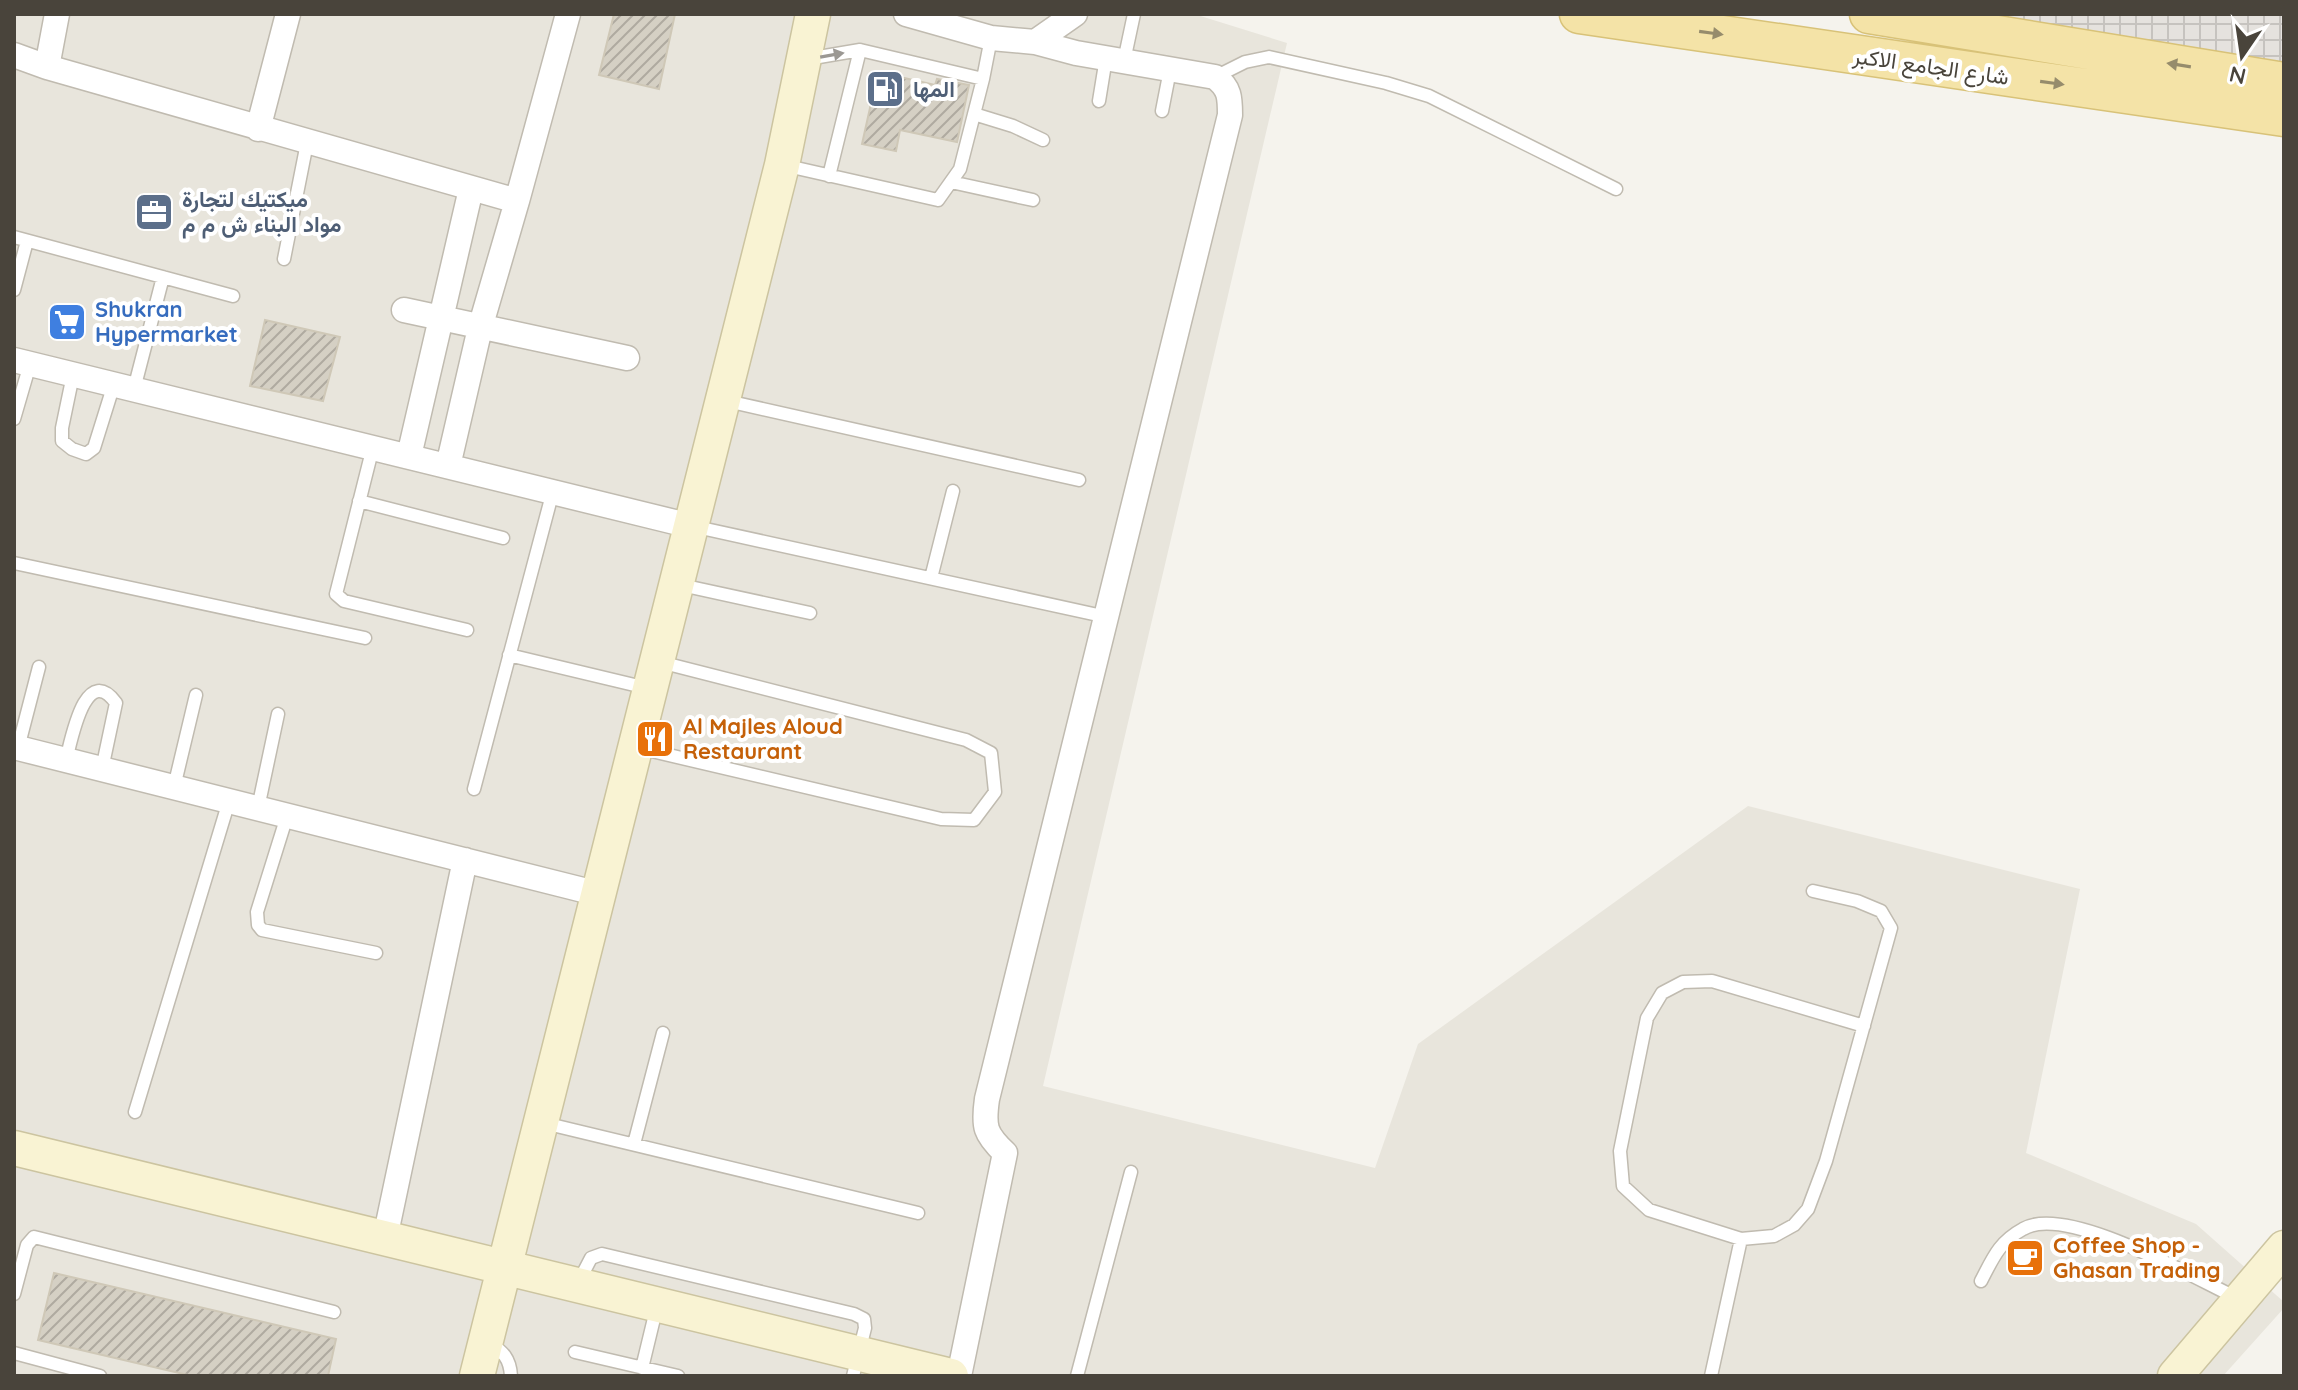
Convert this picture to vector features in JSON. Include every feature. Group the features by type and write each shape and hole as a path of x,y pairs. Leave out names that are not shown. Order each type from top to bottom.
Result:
{"main road":[{"name":"شارع الجامع الاكبر","path":"1579,14 2284,117"},
{"name":"شارع الجامع الاكبر","path":"1869,14 2284,82"}],"street":[{"path":"47,67 57,14"},
{"path":"258,129 288,14"},
{"path":"448,466 480,328 568,14"},
{"path":"477,1376 782,165 813,14"},
{"path":"906,14 991,38 1035,42 1215,77 1226,86 1230,98 1230,115 987,1099 984,1121 990,1138 1005,1153 959,1376"},
{"path":"1035,42 1075,14"},
{"path":"14,55 258,129 517,201"},
{"path":"409,456 471,189"},
{"path":"404,310 627,358"},
{"path":"22,362 691,526"},
{"path":"15,753 66,760 599,894"},
{"path":"385,1238 465,860"},
{"path":"14,1148 657,1306 856,1365 951,1376"},
{"path":"2175,1376 2284,1248"}],"lane":[{"path":"1099,101 1134,14"},
{"path":"782,165 938,200 960,169 991,38"},
{"path":"804,59 860,50 983,79"},
{"path":"829,176 860,50"},
{"path":"1215,77 1245,62 1269,57 1386,83 1429,96 1616,189"},
{"path":"1162,111 1170,70"},
{"path":"974,114 1013,126 1026,135 1043,140"},
{"path":"284,259 307,143"},
{"path":"951,182 1033,200"},
{"path":"14,290 20,239 233,296"},
{"path":"73,375 62,441 86,454 94,448 124,387 163,277"},
{"path":"14,419 22,362"},
{"path":"723,400 1079,480"},
{"path":"373,447 336,594 344,601 467,630"},
{"path":"474,789 553,491"},
{"path":"931,578 953,491"},
{"path":"359,501 503,538"},
{"path":"691,526 1107,617"},
{"path":"14,563 365,638"},
{"path":"677,584 810,613"},
{"path":"509,655 654,675 966,740 991,753 995,792 974,820 941,819 636,747"},
{"path":"15,753 39,667"},
{"path":"66,760 82,703 91,694 101,692 111,696 116,703 102,769"},
{"path":"174,787 196,695"},
{"path":"258,808 278,714"},
{"path":"135,1112 229,801"},
{"path":"287,816 257,912 258,925 262,930 376,953"},
{"path":"1813,891 1857,901 1881,911 1891,928 1864,1026 1826,1161 1808,1209 1794,1225 1774,1236 1741,1239 1649,1210 1623,1186 1620,1151 1647,1018 1662,993 1683,982 1712,981 1864,1026"},
{"path":"634,1144 663,1033"},
{"path":"541,1122 918,1213"},
{"path":"1077,1376 1131,1172"},
{"path":"1981,1281 1997,1248 2026,1226 2058,1224 2107,1236 2240,1300"},
{"path":"14,1294 27,1245 34,1237 334,1312"},
{"path":"1711,1376 1741,1239"},
{"path":"577,1287 591,1258 602,1254 854,1314 864,1319 865,1328 856,1365"},
{"path":"642,1368 657,1306"},
{"path":"486,1340 503,1352 510,1363 511,1376"},
{"path":"575,1352 678,1376"},
{"path":"14,1353 100,1376"}],"shaded area":[{"path":"14,14 1194,14 1287,43 1043,1086 1375,1168 1418,1044 1748,806 2080,889 2026,1153 2196,1224 2284,1302 2284,1308 2223,1376 14,1376"},
{"path":"1867,14 2284,14 2284,83"}],"building":[{"path":"614,14 675,14 659,89 599,75"},
{"path":"878,72 935,85 937,79 969,85 957,142 900,130 896,151 862,144"},
{"path":"265,320 340,337 323,401 250,386"},
{"path":"54,1273 336,1339 328,1376 192,1376 38,1340"}],"place":[{"name":"المه‍ا","path":"885,89"},
{"name":"ميكتيك لتجارة مواد البناء ش م م","path":"154,212"},
{"name":"Shukran Hypermarket","path":"67,322"},
{"name":"Al Majles Aloud Restaurant","path":"655,739"},
{"name":"Coffee Shop - Ghasan Trading","path":"2025,1258"}]}
